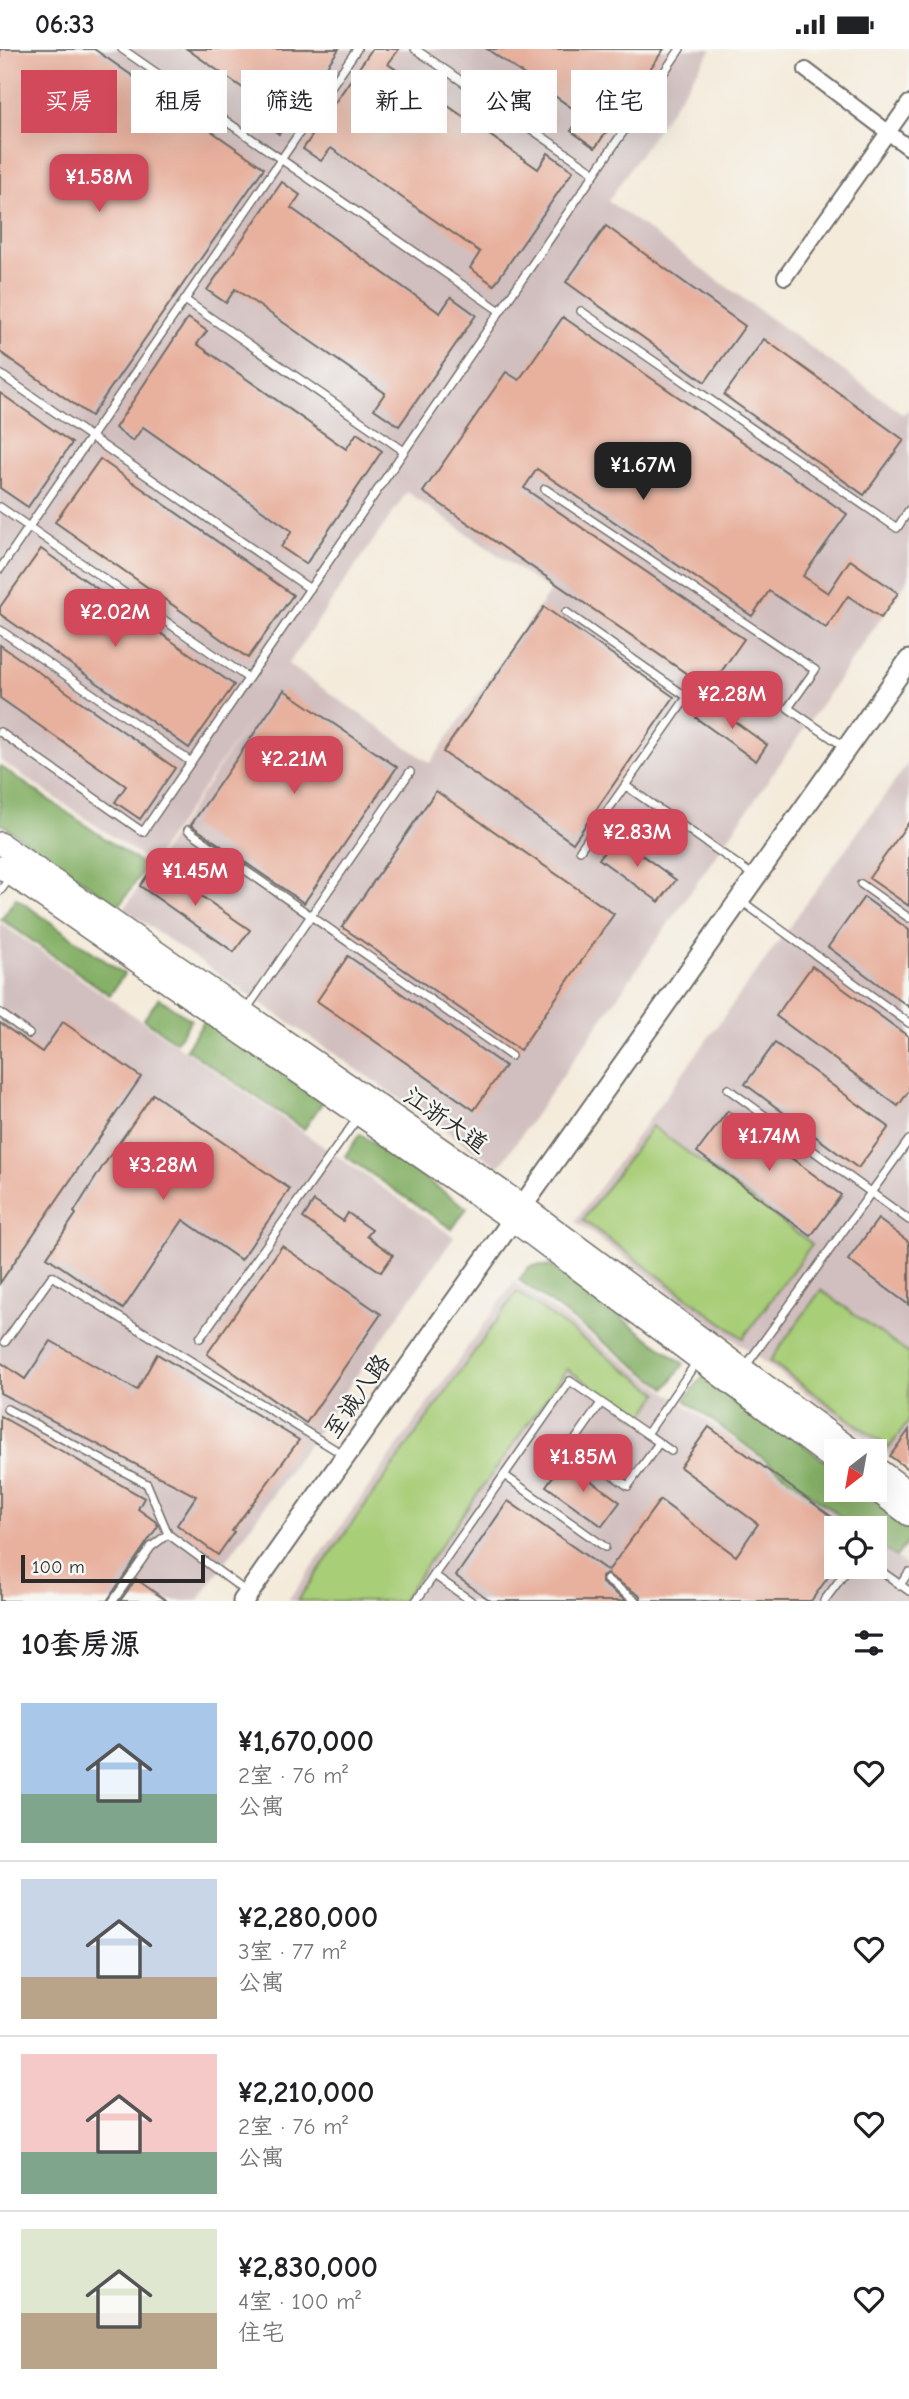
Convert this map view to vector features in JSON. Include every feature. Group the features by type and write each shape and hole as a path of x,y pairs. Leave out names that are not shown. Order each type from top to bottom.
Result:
{"main road":[{"name":"至诚八路","path":"245,1597 909,660"},
{"name":"江浙大道","path":"0,843 239,1020 360,1115 517,1212 698,1360 738,1377 835,1439"},
{"name":"江浙大道","path":"4,878 239,1020 517,1212 738,1377 824,1452"},
{"path":"887,1476 909,1492"},
{"path":"887,1499 909,1515"}],"street":[{"path":"806,70 909,148"},
{"path":"785,277 909,103"}],"lane":[{"path":"122,49 500,311"},
{"path":"0,569 357,49"},
{"path":"415,49 595,173"},
{"path":"0,731 143,832 680,49"},
{"path":"185,300 404,451"},
{"path":"581,311 897,528 909,510"},
{"path":"0,374 310,589"},
{"path":"545,489 815,670 788,708 847,748"},
{"path":"0,507 248,678"},
{"path":"566,612 687,697 580,850"},
{"path":"0,630 191,762"},
{"path":"239,1020 410,772"},
{"path":"626,786 755,877"},
{"path":"188,830 511,1056"},
{"path":"861,884 909,918"},
{"path":"739,900 909,1023"},
{"path":"0,1013 29,1034"},
{"path":"728,1089 909,1220"},
{"path":"200,1338 360,1115"},
{"path":"738,1377 909,1140"},
{"path":"5,1342 52,1276 345,1455"},
{"path":"647,1434 698,1360"},
{"path":"416,1601 570,1381 671,1451"},
{"path":"601,1403 571,1446 628,1486 659,1443"},
{"path":"7,1409 147,1484 168,1534 245,1597"},
{"path":"504,1475 605,1547"},
{"path":"113,1601 151,1547 168,1534"},
{"path":"900,1585 909,1572"},
{"path":"434,1575 471,1601"},
{"path":"887,1576 909,1591"},
{"path":"824,1601 840,1579"},
{"path":"607,1580 636,1601"}],"shaded area":[{"path":"0,49 712,49 667,115 667,70 571,70 571,133 655,133 608,201 903,414 909,409 909,578 499,1167 124,909 254,715 151,863 0,760","holes":["407,492 550,591 430,763 288,664"]},
{"path":"909,762 909,1430 890,1456 887,1454 887,1439 867,1439 575,1221"},
{"path":"0,923 454,1237 198,1601 0,1601"},
{"path":"514,1282 838,1516 824,1516 824,1579 887,1579 887,1551 909,1567 909,1601 288,1601"}],"green space":[{"path":"0,766 146,867 119,906 0,823"},
{"path":"16,898 124,974 110,995 1,919"},
{"path":"159,998 191,1020 176,1042 144,1019"},
{"path":"205,1020 324,1100 304,1129 186,1049"},
{"path":"652,1126 812,1244 743,1338 583,1220"},
{"path":"360,1134 467,1208 452,1229 345,1156"},
{"path":"529,1267 552,1267 684,1364 666,1388 519,1280"},
{"path":"821,1290 909,1354 909,1421 889,1448 887,1439 877,1439 770,1361"},
{"path":"517,1292 659,1393 640,1420 567,1369 401,1601 297,1601"},
{"path":"706,1372 824,1460 824,1502 881,1502 909,1523 909,1540 896,1557 887,1551 887,1516 840,1516 685,1400"}],"building":[{"path":"0,49 94,49 131,75 131,133 214,133 264,168 91,416 0,352"},
{"path":"187,49 339,49 324,70 241,70 241,87 227,77 227,70 217,70"},
{"path":"372,49 399,49 388,64 397,70 358,70"},
{"path":"487,49 664,49 649,70 571,70 571,107 557,98 557,70 517,70"},
{"path":"351,79 351,133 447,133 447,105 461,115 461,133 487,133 538,169 548,153 573,171 494,285 470,268 480,252 331,148 321,161 303,149 314,133 337,133 337,100"},
{"path":"574,133 605,133 595,148"},
{"path":"282,182 300,195 291,208 440,313 451,297 476,315 399,426 374,409 385,393 235,289 226,303 207,290"},
{"path":"606,226 745,326 705,382 566,282"},
{"path":"563,317 847,514 803,576 828,593 850,560 898,593 881,618 848,596 826,628 769,591 752,616 537,469 524,488 744,639 709,689 423,492 506,372 519,380"},
{"path":"188,318 207,331 197,344 346,449 357,433 382,451 306,564 281,547 292,531 143,427 133,441 115,428"},
{"path":"764,339 904,440 864,495 724,395"},
{"path":"0,393 72,443 28,507 0,488"},
{"path":"100,459 293,595 248,658 55,522"},
{"path":"41,549 234,685 189,748 0,614 0,607"},
{"path":"544,607 674,697 573,843 443,752"},
{"path":"0,645 175,768 140,819 115,802 126,786 0,698"},
{"path":"284,690 397,767 304,903 191,825"},
{"path":"708,702 767,745 756,761 696,718"},
{"path":"436,791 614,914 520,1050 342,927"},
{"path":"909,822 909,906 869,878"},
{"path":"616,836 676,880 659,902 599,859"},
{"path":"155,864 250,930 234,952 140,886"},
{"path":"864,897 909,930 909,1007 828,947"},
{"path":"348,956 505,1066 474,1110 317,1001"},
{"path":"812,966 909,1037 909,1091 898,1106 776,1016"},
{"path":"63,1022 141,1077 0,1283 0,1023 42,1052"},
{"path":"775,1043 889,1127 858,1168 745,1084"},
{"path":"153,1094 290,1189 241,1260 183,1220 123,1309 47,1257 76,1214 74,1212 101,1169"},
{"path":"728,1111 841,1195 811,1236 697,1152"},
{"path":"314,1201 343,1221 348,1213 372,1230 367,1236 393,1255 381,1272 303,1218"},
{"path":"878,1219 909,1242 909,1305 848,1260"},
{"path":"282,1246 381,1314 306,1423 207,1354"},
{"path":"51,1341 137,1390 157,1354 299,1440 232,1531 234,1532 218,1555 177,1525 196,1496 0,1393 0,1362 25,1379"},
{"path":"0,1416 144,1498 138,1509 158,1526 107,1601 0,1601"},
{"path":"709,1427 831,1516 824,1516 824,1579 827,1579 811,1601 642,1601 640,1596 607,1574 602,1577 602,1583 626,1601 491,1601 456,1576 508,1501 608,1571 660,1500 736,1556 758,1524 680,1467"},
{"path":"909,1430 909,1470 890,1456"},
{"path":"564,1461 620,1502 602,1526 546,1486"},
{"path":"136,1579 167,1601 120,1601"}]}
